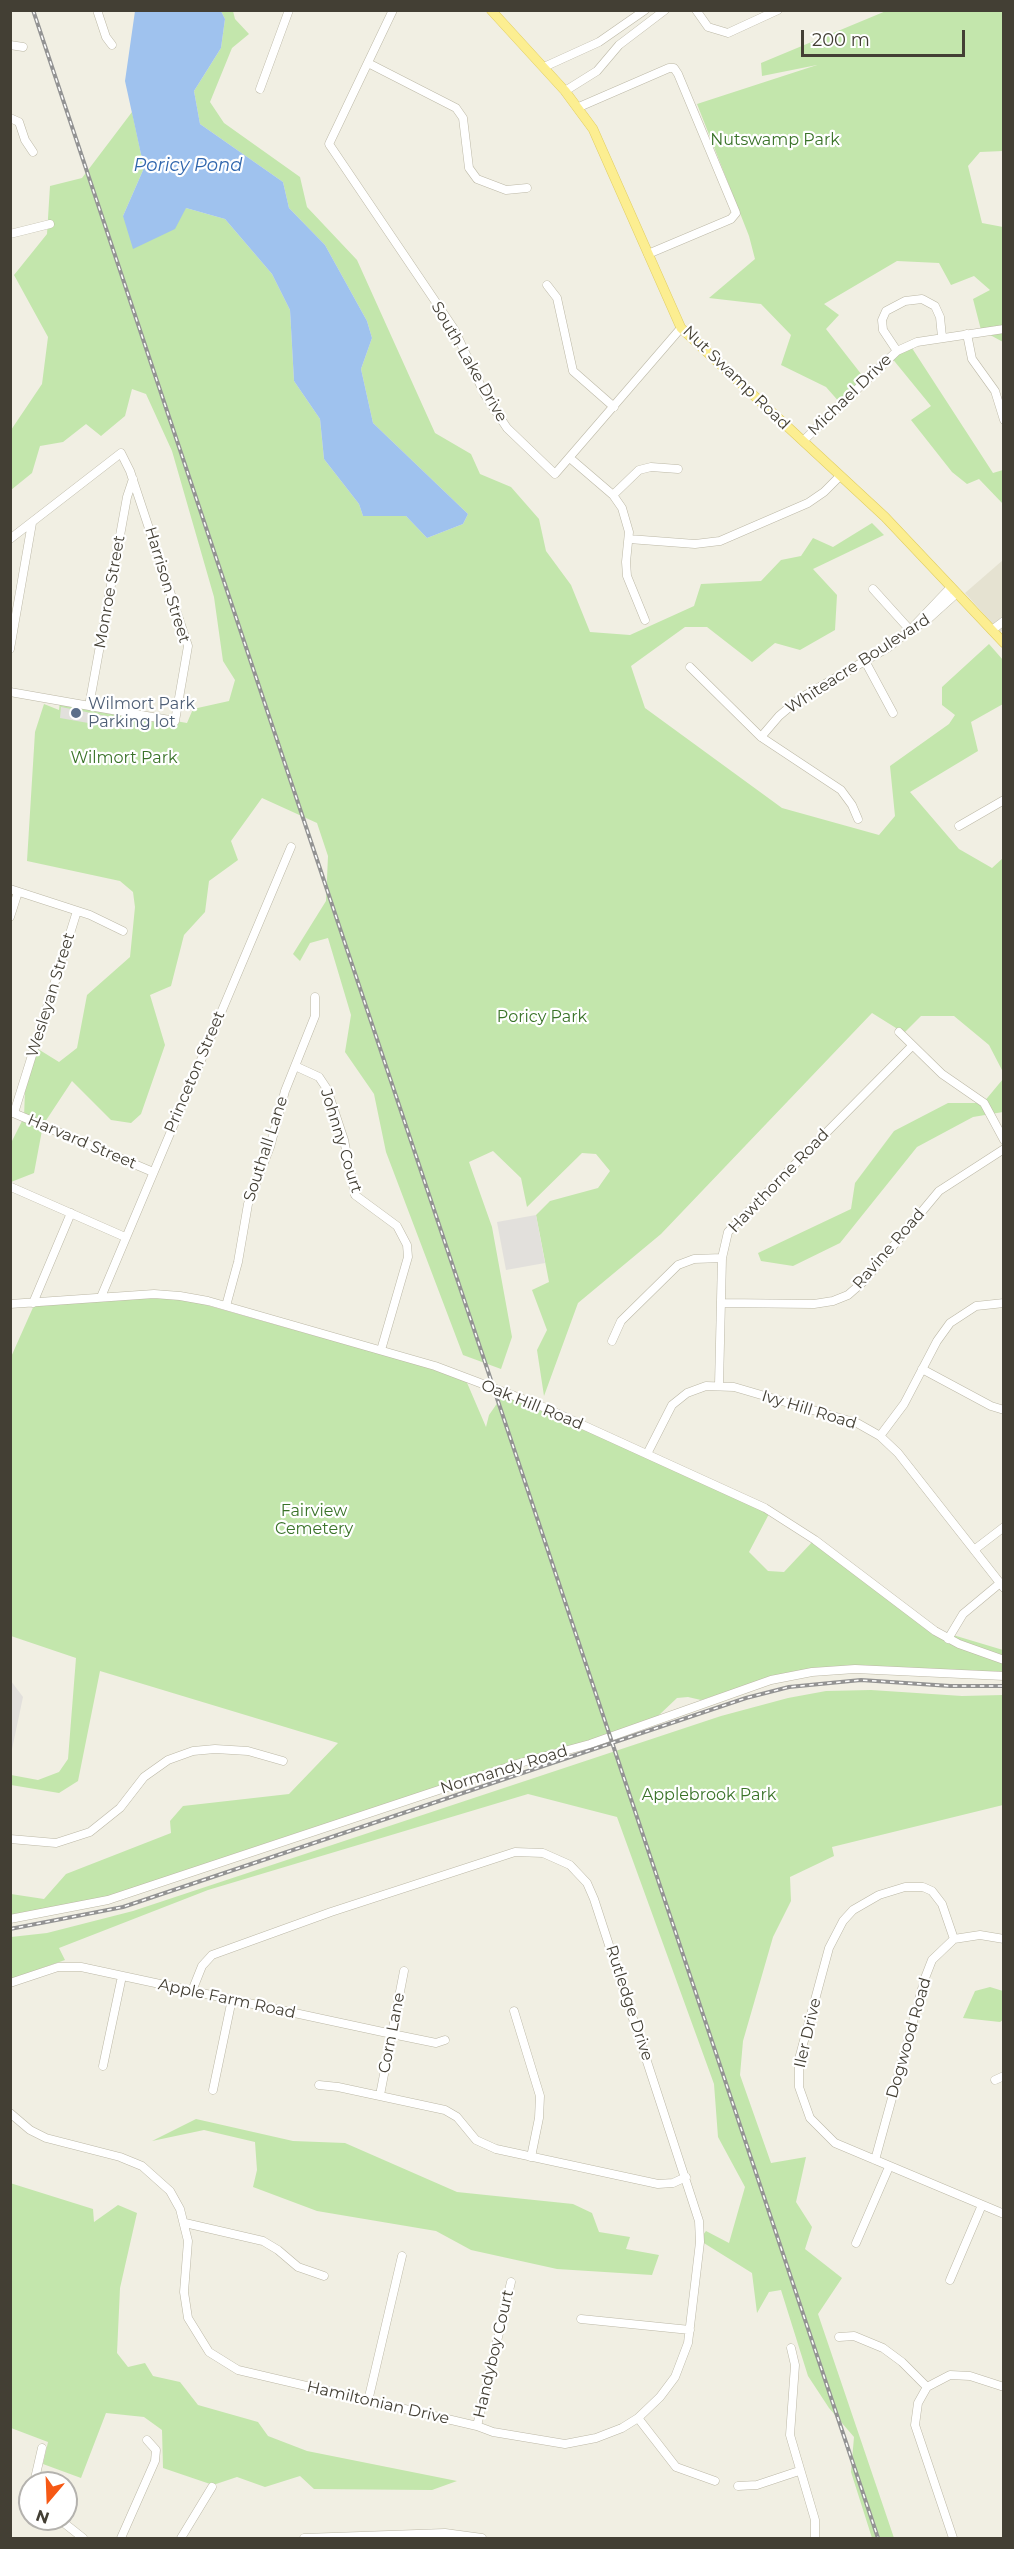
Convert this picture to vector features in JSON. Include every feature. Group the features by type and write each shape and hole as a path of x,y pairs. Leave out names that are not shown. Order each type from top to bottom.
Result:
{"main road":[{"name":"Nut Swamp Road","path":"491,10 565,90 579,107 600,141 681,328 898,530 1004,643"}],"street":[{"path":"97,10 106,37 112,45"},
{"path":"260,89 289,10"},
{"name":"South Lake Drive","path":"393,10 328,144 454,329 476,379 502,422 526,449 555,474 571,459 681,328"},
{"path":"565,90 597,71 619,45 665,10"},
{"path":"696,10 708,27 728,33 777,10"},
{"path":"544,68 551,62 582,51 644,11 650,21"},
{"path":"611,34 619,45"},
{"path":"10,45 22,47"},
{"path":"369,63 456,108 462,118 469,168 477,179 506,190 527,188"},
{"path":"579,107 671,68 678,74 736,210 735,215 648,254"},
{"path":"10,118 19,122 25,140 33,152"},
{"path":"10,234 50,224"},
{"path":"547,285 557,298 573,371 614,407"},
{"path":"897,351 883,330 882,320 886,311 905,301 922,299 935,306 940,317 942,338"},
{"name":"Michael Drive","path":"803,441 897,351 917,342 1004,329"},
{"path":"967,334 972,359 995,391 1004,420"},
{"name":"Harrison Street","path":"32,523 115,455 122,453 133,479 188,646 175,721 89,706"},
{"path":"571,459 613,495 625,515 629,539 627,576 645,620"},
{"path":"613,495 639,470 651,467 678,470"},
{"path":"629,539 695,544 720,541 807,503 824,492 840,476"},
{"name":"Monroe Street","path":"89,706 127,497 133,479"},
{"path":"10,539 32,523"},
{"path":"10,649 32,523"},
{"path":"873,589 910,630"},
{"name":"Whiteacre Boulevard","path":"761,737 779,716 800,699 866,661 910,630 954,590"},
{"path":"992,630 1004,621"},
{"path":"866,661 893,713"},
{"path":"690,667 761,737 841,790 852,805 858,819"},
{"path":"10,692 89,706"},
{"path":"959,826 1004,800"},
{"name":"Princeton Street","path":"101,1297 291,847"},
{"path":"10,917 14,890 77,911 123,931"},
{"name":"Wesleyan Street","path":"12,1113 77,911"},
{"name":"Southall Lane","path":"226,1306 238,1262 248,1204 270,1147 285,1091 315,1016 315,997"},
{"path":"899,1032 942,1074 984,1103 1004,1140"},
{"name":"Hawthorne Road","path":"719,1385 724,1240 732,1226 912,1046"},
{"name":"Johnny Court","path":"295,1065 319,1077 327,1089 344,1140 355,1195 397,1226 407,1245 408,1257 381,1350"},
{"name":"Harvard Street","path":"12,1113 153,1172"},
{"name":"Ravine Road","path":"721,1303 814,1304 833,1301 848,1294 864,1281 939,1191 1004,1149"},
{"path":"11,1187 125,1237"},
{"path":"33,1303 71,1213"},
{"path":"612,1341 621,1322 678,1265 694,1259 722,1258"},
{"name":"Oak Hill Road","path":"10,1304 101,1297 170,1295 226,1306 435,1366 534,1403 782,1517 948,1639 1004,1660"},
{"path":"880,1436 904,1404 942,1332 956,1317 976,1306 1004,1303"},
{"path":"922,1369 991,1406 1004,1410"},
{"name":"Ivy Hill Road","path":"647,1454 665,1417 680,1397 696,1389 719,1385 734,1387 849,1420 880,1436 904,1460 1001,1586"},
{"path":"974,1550 1004,1527"},
{"path":"948,1639 963,1614 1001,1586"},
{"name":"Normandy Road","path":"10,1919 108,1900 520,1763 590,1744 771,1680 812,1672 855,1669 1004,1676"},
{"path":"10,1839 56,1843 90,1832 120,1808 144,1777 168,1760 194,1751 215,1749 248,1751 283,1761"},
{"name":"Rutledge Drive","path":"192,1991 204,1963 223,1950 508,1854 529,1851 553,1855 566,1862 581,1875 594,1899 686,2177"},
{"name":"Iler Drive","path":"954,1939 944,1908 927,1888 911,1887 879,1895 859,1905 843,1920 829,1948 799,2059 800,2094 810,2118 826,2137 1004,2214"},
{"path":"954,1939 980,1935 1004,1940"},
{"name":"Dogwood Road","path":"875,2160 929,1966 934,1957 954,1939"},
{"name":"Apple Farm Road","path":"10,1983 63,1966 122,1976 436,2043 445,2040"},
{"name":"Corn Lane","path":"380,2095 404,1971"},
{"path":"103,2066 122,1976"},
{"path":"213,2090 232,1999"},
{"path":"514,2011 540,2096 539,2118 531,2157"},
{"path":"995,2080 1004,2076"},
{"path":"319,2085 380,2095 445,2110 457,2117 482,2144 531,2157 658,2184 686,2177"},
{"name":"Hamiltonian Drive","path":"10,2113 30,2130 46,2138 120,2157 149,2170 174,2196 185,2223 188,2241 185,2307 194,2330 209,2352 226,2365 244,2372 513,2436 566,2444 606,2435 638,2418 660,2397 675,2377 686,2354 700,2233 696,2207 686,2177"},
{"path":"856,2243 889,2166"},
{"path":"950,2280 982,2205"},
{"path":"185,2223 263,2241 298,2267 324,2276"},
{"path":"368,2401 402,2256"},
{"name":"Handyboy Court","path":"477,2426 511,2282"},
{"path":"581,2319 690,2330"},
{"path":"839,2337 854,2336 883,2348 902,2362 927,2387"},
{"path":"790,2348 795,2365 790,2435 814,2520 815,2538"},
{"path":"953,2538 915,2425 918,2403 927,2387 940,2379 959,2374 1004,2387"},
{"path":"638,2418 676,2467 695,2476 715,2481"},
{"path":"121,2538 156,2461 156,2450 147,2440"},
{"path":"37,2471 42,2448"},
{"path":"738,2486 757,2485 799,2471"},
{"path":"181,2538 212,2487"},
{"path":"304,2538 430,2536 455,2533 482,2538"}],"shaded area":[{"path":"1003,560 1003,630 1000,632 965,593"},
{"name":"Wilmort Park Parking lot","path":"61,707 127,720 122,729 60,718"},
{"path":"536,1215 545,1263 506,1270 497,1222"},
{"path":"10,1681 23,1697 11,1754"}],"green space":[{"path":"221,11 233,11 235,19 249,34 232,48 210,102 224,123 300,177 307,207 357,260 435,433 471,454 480,474 511,487 539,519 546,551 571,585 590,632 630,635 694,606 701,584 761,581 781,560 801,556 813,538 833,547 872,523 884,535 813,569 837,595 835,630 800,650 775,643 752,662 707,627 685,627 631,666 645,708 782,808 879,835 895,816 890,766 949,724 955,715 942,705 942,687 989,644 1003,660 1003,704 971,722 978,751 910,792 959,849 992,868 1003,858 1003,1072 989,1045 954,1016 921,1016 904,1033 872,1013 661,1234 578,1303 544,1396 537,1350 547,1330 532,1290 549,1282 536,1215 550,1201 598,1188 610,1171 596,1154 582,1153 527,1207 521,1178 493,1151 469,1162 492,1227 512,1337 501,1369 463,1355 386,1152 374,1094 345,1052 351,1015 328,938 310,943 300,961 293,954 326,901 328,856 317,823 262,798 231,841 238,860 209,881 205,912 184,935 171,986 150,995 165,1045 141,1114 131,1123 111,1120 72,1081 43,1125 34,1173 11,1182 11,1143 24,1117 25,1091 38,1049 59,1062 77,1048 87,995 130,957 135,907 133,892 120,881 27,861 35,732 44,704 59,710 60,701 187,723 193,709 229,701 235,680 223,661 214,597 172,451 146,394 132,389 125,416 101,436 86,424 63,442 40,446 32,473 11,490 11,430 42,384 48,337 14,275 47,234 50,186 82,178 132,112 144,168 123,216 186,208 225,219 272,274 290,310 294,381 320,419 324,459 359,504 363,516 406,516 427,538 463,524 468,514 373,423 361,369 372,338 367,321 325,245 289,208 283,182 200,124 194,91 221,48 225,19"},
{"name":"Nutswamp Park","path":"886,11 1003,11 1003,151 980,152 968,166 982,223 1003,227 1003,342 981,330 973,299 990,290 974,276 951,285 939,263 897,261 824,304 839,315 826,329 865,379 841,404 826,387 781,365 791,335 761,304 709,298 755,259 749,236 697,104 817,65 762,76 761,63"},
{"path":"910,345 993,473 1003,470 1003,504 979,479 967,484 952,472 911,420 931,406 891,357"},
{"path":"1003,1079 1003,1112 973,1117 917,1147 840,1243 793,1266 761,1261 758,1253 851,1209 855,1183 894,1131 948,1103 983,1103"},
{"name":"Fairview Cemetery","path":"167,1294 465,1378 486,1427 489,1415 505,1392 770,1512 749,1552 768,1571 784,1572 814,1540 933,1629 1003,1650 1004,1672 862,1666 777,1676 701,1700 688,1697 677,1698 658,1716 630,1728 102,1899 11,1917 11,1894 44,1899 66,1874 171,1833 170,1821 183,1806 289,1794 338,1743 100,1671 78,1781 59,1793 11,1785 11,1775 38,1780 59,1772 68,1759 76,1658 11,1636 11,1357 35,1303"},
{"name":"Applebrook Park","path":"871,1690 962,1696 1003,1695 1003,1805 832,1847 834,1856 790,1877 791,1901 773,1937 743,2041 740,2075 771,2163 806,2157 796,2202 812,2227 805,2249 842,2278 818,2314 894,2538 872,2538 851,2472 854,2437 829,2408 808,2376 781,2290 769,2292 757,2313 752,2273 699,2240 706,2231 729,2243 745,2187 718,2137 714,2084 617,1817 528,1794 208,1890 59,1948 65,1960 11,1979 11,1937 47,1933 133,1911 721,1716 788,1698 826,1691"},
{"path":"990,1987 1003,1991 1003,2020 1000,2022 963,2018 975,1991"},
{"path":"196,2119 293,2141 345,2143 457,2192 573,2204 592,2213 599,2232 630,2237 626,2249 659,2255 652,2275 557,2269 471,2250 436,2231 317,2211 253,2187 257,2170 255,2142 204,2130 152,2141"},
{"path":"10,2183 93,2209 94,2222 118,2205 137,2213 120,2288 117,2353 128,2367 145,2363 153,2376 180,2382 198,2405 258,2422 268,2436 307,2451 457,2481 432,2490 314,2489 300,2476 265,2487 237,2477 213,2485 163,2468 162,2430 144,2417 106,2413 81,2478 78,2477 78,2471 62,2471 43,2464 48,2442 11,2428"}],"water":[{"name":"Poricy Pond","path":"135,11 221,11 225,19 221,48 194,91 200,124 283,182 289,208 325,245 367,321 372,338 361,369 373,423 468,514 463,524 427,538 406,516 363,516 359,504 324,459 320,419 294,381 290,310 272,274 225,219 186,208 175,229 133,249 123,216 144,168 125,81"}],"railway":[{"path":"33,10 878,2538"},
{"path":"10,1929 123,1907 746,1698 789,1687 861,1680 950,1686 1004,1686"}],"place":[{"name":"Wilmort Park Parking lot","path":"76,713"}],"park label":[{"name":"Wilmort Park","path":"124,758"},
{"name":"Poricy Park","path":"542,1017"}]}
